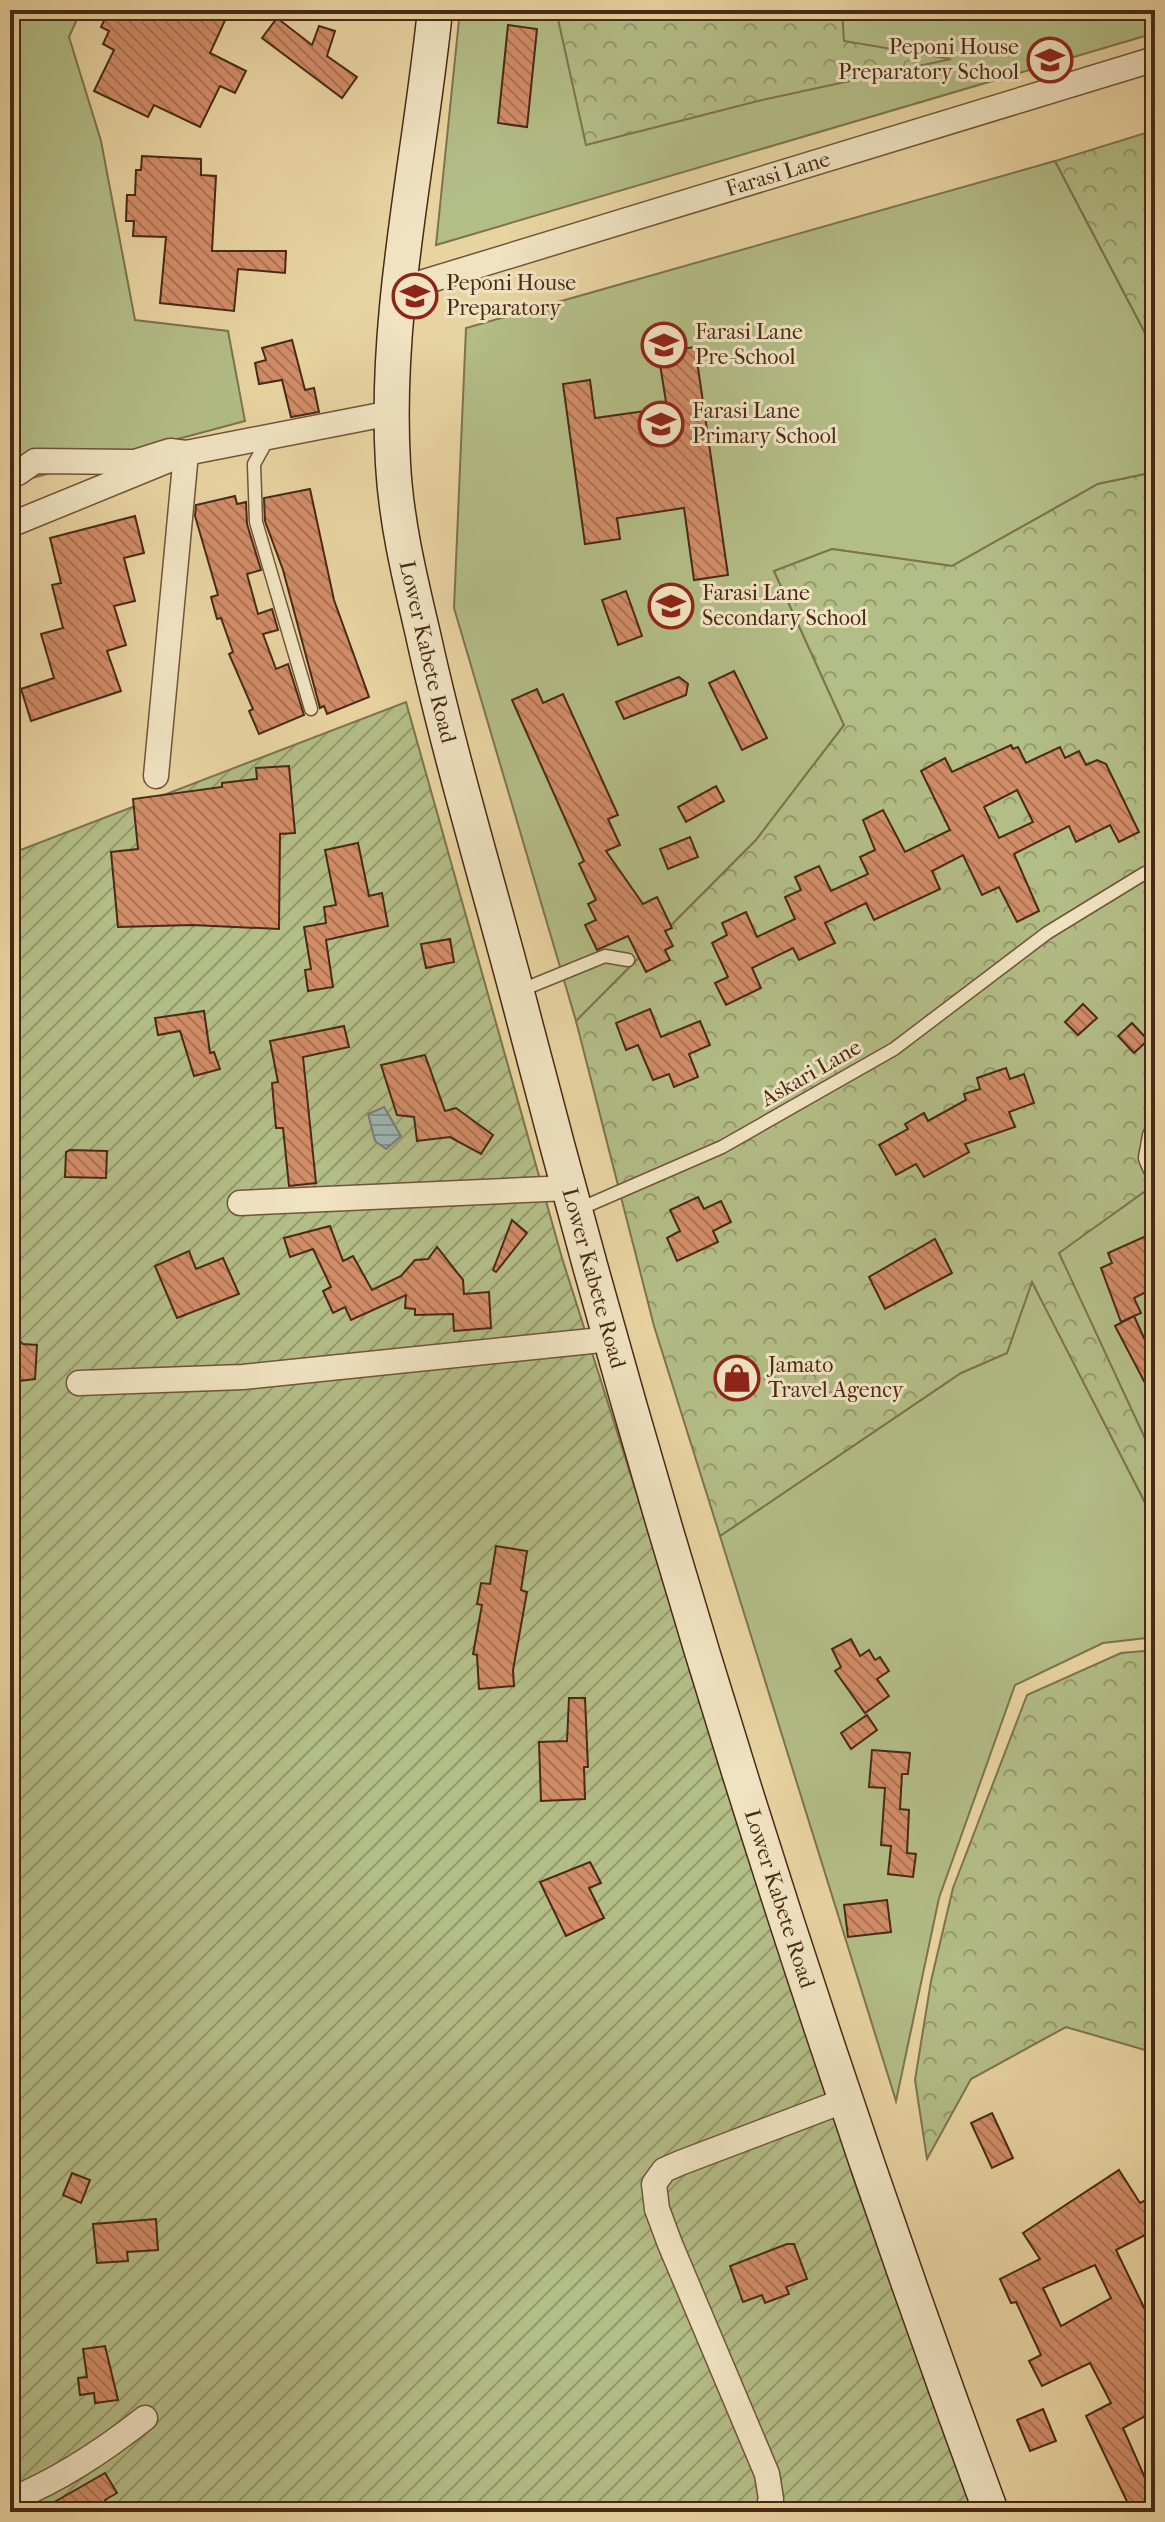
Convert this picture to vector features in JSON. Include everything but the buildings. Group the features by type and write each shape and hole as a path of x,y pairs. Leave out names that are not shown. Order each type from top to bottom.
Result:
{"main road":[{"name":"Lower Kabete Road","path":"435,10 401,289 391,413 400,538 444,730 571,1200 751,1816 919,2315 991,2512"}],"street":[{"name":"Farasi Lane","path":"401,289 1155,59"},
{"path":"10,525 186,453 391,413"},
{"path":"10,473 18,473 35,461 125,462 170,451 186,453"},
{"path":"156,776 186,453"},
{"path":"1155,1136 1151,1158 1155,1167"},
{"path":"240,1203 571,1200"},
{"path":"79,1383 243,1377 611,1339"},
{"path":"767,2512 771,2499 767,2474 670,2244 657,2209 654,2184 664,2170 680,2163 846,2100"},
{"path":"10,2500 38,2488 101,2452 145,2418"}],"lane":[{"path":"269,437 254,464 256,522 311,709"},
{"name":"Askari Lane","path":"571,1200 722,1147 894,1049 1047,933 1145,873"},
{"path":"516,992 605,956 628,960"}],"green space":[{"path":"10,10 81,10 69,37 101,141 135,320 228,331 245,421 10,484"},
{"path":"460,10 1155,10 1155,33 436,245"},
{"path":"556,10 842,10 844,41 951,59 762,100 586,145"},
{"path":"1155,130 1155,352 1055,161"},
{"path":"1055,161 1155,352 1155,472 1098,484 952,566 832,549 774,571 844,725 756,840 576,1021 454,608 466,328"},
{"path":"1155,472 1155,1184 1059,1253 1155,1460 1155,1522 1032,1282 1007,1353 961,1373 720,1536 654,1326 576,1021 756,840 844,725 774,571 832,549 952,566 1098,484"},
{"path":"406,702 562,1258 856,2186 975,2512 10,2512 10,854"},
{"path":"1155,1184 1155,1460 1058,1253"},
{"path":"1032,1281 1155,1522 1155,1637 1103,1643 1015,1685 939,1898 896,2101 720,1536 961,1373 1007,1353"},
{"path":"1155,1650 1155,2053 1066,2027 971,2079 927,2159 915,2080 931,1981 953,1888 1027,1695 1121,1653"}],"water":[{"path":"384,1107 401,1136 386,1149 375,1141 368,1114"}],"place":[{"name":"Peponi House Preparatory School","path":"1050,60"},
{"name":"Peponi House Preparatory","path":"415,296"},
{"name":"Farasi Lane Pre-School","path":"664,345"},
{"name":"Farasi Lane Primary School","path":"661,424"},
{"name":"Farasi Lane Secondary School","path":"671,606"},
{"name":"Jamato Travel Agency","path":"737,1378"}]}
